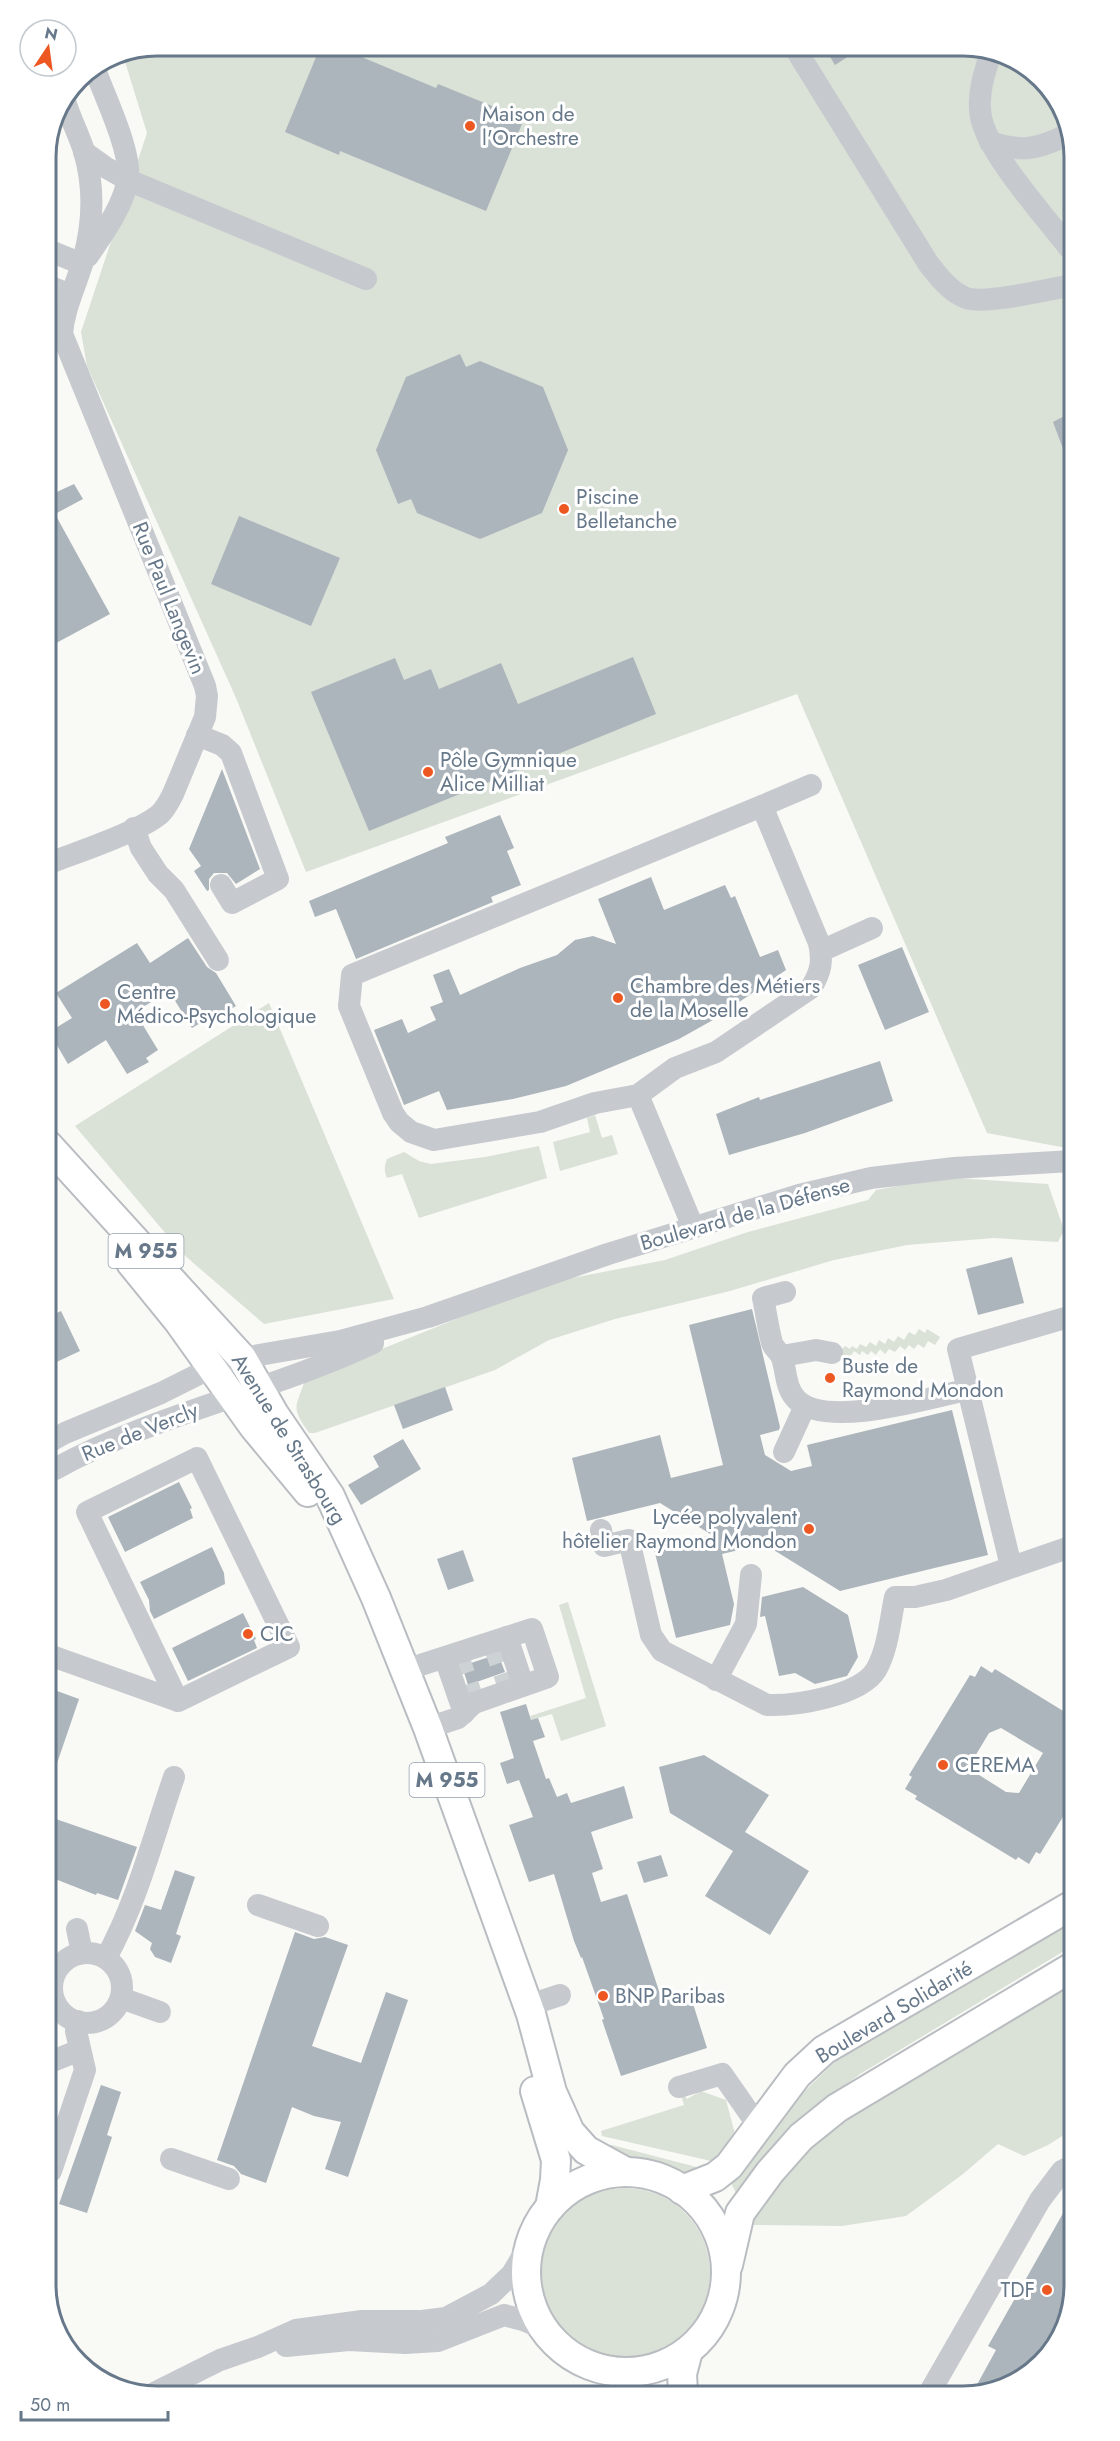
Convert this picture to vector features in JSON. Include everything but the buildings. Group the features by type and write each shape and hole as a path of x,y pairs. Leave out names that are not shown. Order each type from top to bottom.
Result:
{"main road":[{"name":"Avenue de Strasbourg","path":"56,1156 242,1358 274,1414 330,1496 355,1549 428,1728 529,2010 552,2092 570,2132 586,2150 626,2172"},
{"name":"Avenue de Strasbourg","path":"56,1164 62,1177 213,1367 254,1427 355,1549"},
{"name":"Boulevard Solidarité","path":"682,2190 715,2177 729,2166 797,2075 824,2050 1064,1910"},
{"path":"726,2273 724,2253 718,2234 709,2217 696,2201 682,2190 648,2175 626,2172 605,2174 584,2181 565,2192 549,2207 537,2225 529,2245 526,2267 527,2289 533,2310 544,2329 562,2349 585,2363 610,2370 639,2372 665,2365 688,2351 704,2334 717,2312 724,2293 726,2273 740,2213 770,2172 801,2137 837,2109 1064,1972"},
{"name":"Avenue de Strasbourg","path":"529,2010 535,2091 556,2160 555,2180 549,2207"},
{"path":"683,2386 682,2374 688,2351"},
{"path":"610,2370 633,2386"}],"street":[{"path":"800,56 928,263 947,285 966,298 986,299 1064,287"},
{"path":"989,59 983,76 980,99 981,117 990,142 1064,241"},
{"name":"Rue Paul Langevin","path":"82,264 101,237 120,203 128,180 129,161 97,76"},
{"name":"Rue Paul Langevin","path":"56,860 134,828 159,814 167,806 198,735 207,707 205,686 62,334 63,318 82,264 89,233 93,197 84,152 68,109"},
{"path":"990,142 1004,147 1033,149 1062,137"},
{"path":"84,152 128,180 366,279"},
{"path":"56,253 82,264"},
{"path":"56,290 70,296"},
{"path":"198,735 222,746 231,753 278,879 232,903 221,885"},
{"path":"762,806 821,951 819,975 812,988 716,1052 675,1068 638,1095 595,1103 540,1122 434,1140 422,1137 399,1122 393,1113 349,1006 352,975 811,785"},
{"path":"134,828 141,848 158,874 174,890 218,960"},
{"path":"821,951 872,928"},
{"path":"638,1095 693,1227"},
{"name":"Boulevard de la Défense","path":"242,1358 340,1341 428,1317 557,1271 799,1195 872,1178 954,1168 1064,1162"},
{"path":"785,1292 763,1298 773,1346 782,1356 788,1387 796,1399 805,1406 822,1410 866,1412 966,1390"},
{"name":"Boulevard de la Défense","path":"260,1388 348,1355 428,1317"},
{"path":"1011,1566 958,1350 1064,1318"},
{"path":"782,1356 816,1350 832,1353"},
{"name":"Rue de Vercly","path":"56,1439 161,1393 213,1367 242,1358"},
{"name":"Rue de Vercly","path":"56,1468 89,1451 165,1420 260,1388"},
{"path":"784,1452 805,1406"},
{"path":"56,1657 178,1701 289,1647 197,1458 87,1512 178,1701"},
{"path":"601,1530 604,1546 629,1540 651,1635 662,1651 767,1705 783,1706 837,1694 856,1687 875,1671 884,1650 896,1598 915,1597 946,1590 1064,1549"},
{"path":"716,1680 746,1624 751,1575"},
{"path":"405,1670 532,1629 548,1677 474,1703 458,1718 428,1728"},
{"path":"445,1658 464,1713"},
{"path":"106,1958 118,1936 132,1900 174,1778"},
{"path":"258,1905 318,1926"},
{"path":"77,1929 82,1953"},
{"path":"56,1971 66,1961 82,1953 94,1954 106,1958 117,1969 122,1983 121,1998 114,2010 104,2019 91,2022 78,2021 56,2008"},
{"path":"529,2010 560,1995"},
{"path":"121,1998 160,2013"},
{"path":"56,2156 85,2070 76,2031 78,2021"},
{"path":"56,2060 80,2050"},
{"path":"679,2087 722,2074 759,2127"},
{"path":"171,2159 229,2179"},
{"path":"933,2386 1041,2200 1064,2170"},
{"path":"170,2385 220,2360 258,2347 296,2330 362,2321 422,2321 446,2318 491,2294 512,2274 529,2245"},
{"path":"258,2347 349,2340 405,2343 438,2341 504,2315 544,2329"}],"shaded area":[{"path":"143,56 970,56 983,57 1002,63 1025,76 1035,85 1054,112 1064,143 1064,1147 987,1133 797,694 306,872 236,698 87,366 81,332 147,133 125,61"},
{"path":"269,1003 394,1299 264,1324 183,1254 75,1126"},
{"path":"595,1115 602,1138 612,1135 618,1154 560,1171 553,1142 590,1132 587,1118"},
{"path":"539,1146 547,1178 419,1218 402,1174 387,1178 385,1171 387,1159 404,1152 419,1161 431,1164 485,1157"},
{"path":"954,1178 1048,1184 1064,1230 1058,1242 994,1238 907,1245 834,1260 730,1291 615,1319 549,1340 495,1370 315,1433 309,1433 297,1412 297,1402 305,1380 496,1303 567,1279 665,1260 748,1232 868,1200 876,1190"},
{"path":"919,1329 925,1333 927,1329 940,1337 935,1345 928,1341 924,1348 918,1344 914,1349 909,1345 905,1350 900,1346 895,1352 889,1349 885,1354 880,1349 876,1355 871,1351 868,1355 862,1351 860,1355 854,1351 849,1359 842,1355 842,1349 845,1346 857,1349 860,1344 866,1347 870,1342 876,1346 879,1340 885,1344 888,1338 894,1342 898,1336 904,1340 909,1332 915,1335"},
{"path":"568,1602 606,1726 561,1741 552,1714 531,1720 530,1716 586,1698 559,1605"},
{"path":"1064,1922 1064,1951 860,2074 806,2114 738,2197 731,2183 783,2112 843,2054"},
{"path":"1064,1972 1064,2135 1048,2145 1024,2156 998,2144 963,2174 906,2216 842,2226 754,2225 740,2213 801,2137"},
{"path":"701,2091 726,2100 735,2134 711,2161 602,2136 601,2131 684,2105 680,2092 683,2092 687,2099"},
{"path":"606,2145 704,2169 689,2175 682,2174 657,2165 631,2161"},
{"path":"625,2188 658,2194 685,2213 704,2240 710,2273 704,2306 685,2333 658,2352 625,2358 592,2352 565,2333 546,2306 540,2273 546,2240 565,2213 592,2194"}],"tunnel":[{"path":"493,1642 510,1690"},
{"path":"457,1653 474,1703"}],"place":[{"name":"Maison de l'Orchestre","path":"470,126"},
{"name":"Piscine Belletanche","path":"564,509"},
{"name":"Pôle Gymnique Alice Milliat","path":"428,772"},
{"name":"Chambre des Métiers de la Moselle","path":"618,998"},
{"name":"Centre Médico-Psychologique","path":"105,1004"},
{"name":"Buste de Raymond Mondon","path":"830,1378"},
{"name":"Lycée polyvalent hôtelier Raymond Mondon","path":"809,1529"},
{"name":"CIC","path":"248,1634"},
{"name":"CEREMA","path":"943,1765"},
{"name":"BNP Paribas","path":"603,1996"},
{"name":"TDF","path":"1047,2290"}]}
